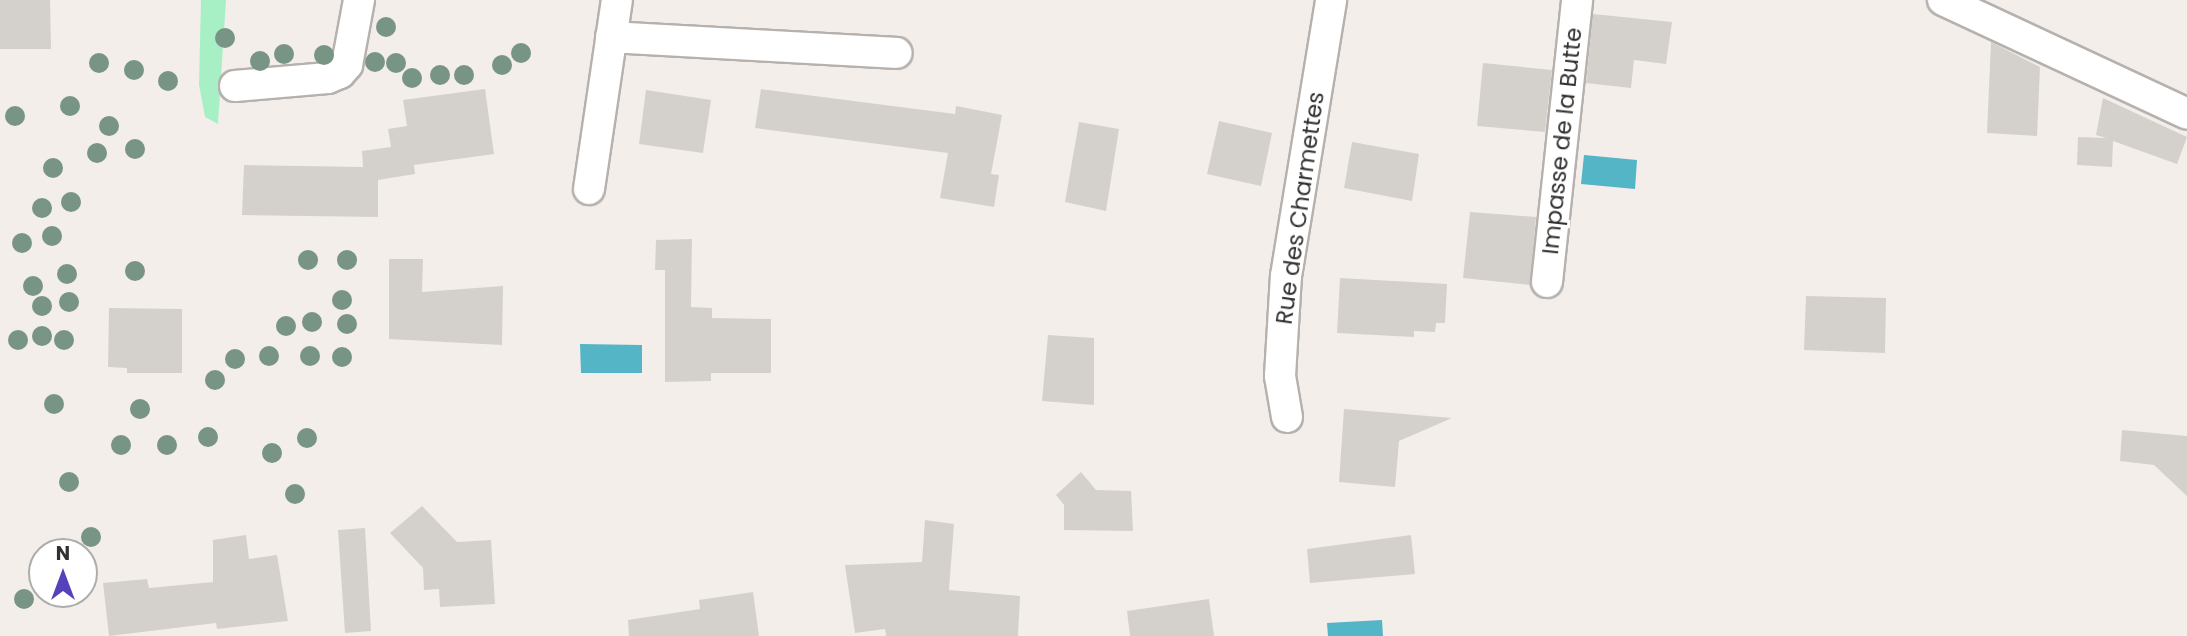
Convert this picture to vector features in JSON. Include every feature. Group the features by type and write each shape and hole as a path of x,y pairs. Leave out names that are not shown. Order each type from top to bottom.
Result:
{"street":[{"path":"236,86 328,78 340,73 347,65 359,0"},
{"path":"589,190 617,0"},
{"name":"Rue des Charmettes","path":"1287,417 1280,376 1286,276 1331,0"},
{"name":"Impasse de la Butte","path":"1547,282 1577,0"},
{"path":"1943,0 2187,114"},
{"path":"611,37 897,53"}],"green space":[{"path":"201,0 226,0 218,124 205,117 199,85"}],"water":[{"path":"1584,155 1637,160 1635,189 1581,184"},
{"path":"580,344 642,345 642,373 581,373"},
{"path":"1382,620 1383,636 1328,636 1327,623"}],"building":[{"path":"0,0 50,0 51,49 0,49"},
{"path":"1593,14 1672,22 1666,64 1634,60 1631,88 1586,83"},
{"path":"1991,42 2040,67 2037,136 1987,133"},
{"path":"1483,63 1552,70 1545,132 1477,126"},
{"path":"485,89 494,154 414,165 415,174 378,180 378,217 242,215 244,165 363,167 362,151 391,147 388,129 407,126 403,100"},
{"path":"761,89 955,114 956,106 1002,115 991,174 999,175 994,207 940,198 948,153 755,128"},
{"path":"646,90 711,100 703,153 639,144"},
{"path":"2103,98 2187,137 2177,164 2113,141 2112,167 2077,165 2078,137 2106,138 2096,135"},
{"path":"1219,121 1272,133 1261,186 1207,174"},
{"path":"1079,122 1119,129 1106,211 1065,202"},
{"path":"1352,142 1419,154 1412,201 1344,188"},
{"path":"1470,212 1536,217 1530,285 1463,278"},
{"path":"692,239 691,307 712,308 712,318 771,319 771,373 711,373 711,381 665,382 665,270 655,270 656,240"},
{"path":"389,259 423,259 422,292 503,286 502,345 389,339"},
{"path":"1340,278 1447,284 1445,323 1436,323 1435,332 1414,331 1414,337 1337,333"},
{"path":"1806,296 1886,298 1885,353 1804,350"},
{"path":"109,308 182,309 182,373 127,373 127,368 108,367"},
{"path":"1048,335 1094,338 1094,405 1042,401"},
{"path":"1344,409 1452,418 1399,441 1395,487 1339,482"},
{"path":"2122,430 2187,436 2187,496 2154,465 2120,461"},
{"path":"1081,472 1096,490 1131,491 1133,531 1064,530 1064,505 1056,495"},
{"path":"422,506 457,542 491,540 495,604 440,607 439,589 424,590 423,568 390,533"},
{"path":"925,520 954,524 949,590 1020,596 1018,636 886,636 885,629 855,633 845,565 922,562"},
{"path":"365,528 371,631 345,633 338,530"},
{"path":"246,535 249,559 277,555 288,621 217,629 216,623 109,636 103,583 147,579 149,588 213,582 213,540"},
{"path":"1411,535 1415,574 1310,583 1307,549"},
{"path":"753,592 759,636 629,636 628,620 700,609 699,600"},
{"path":"1209,599 1214,636 1130,636 1127,611"}]}
